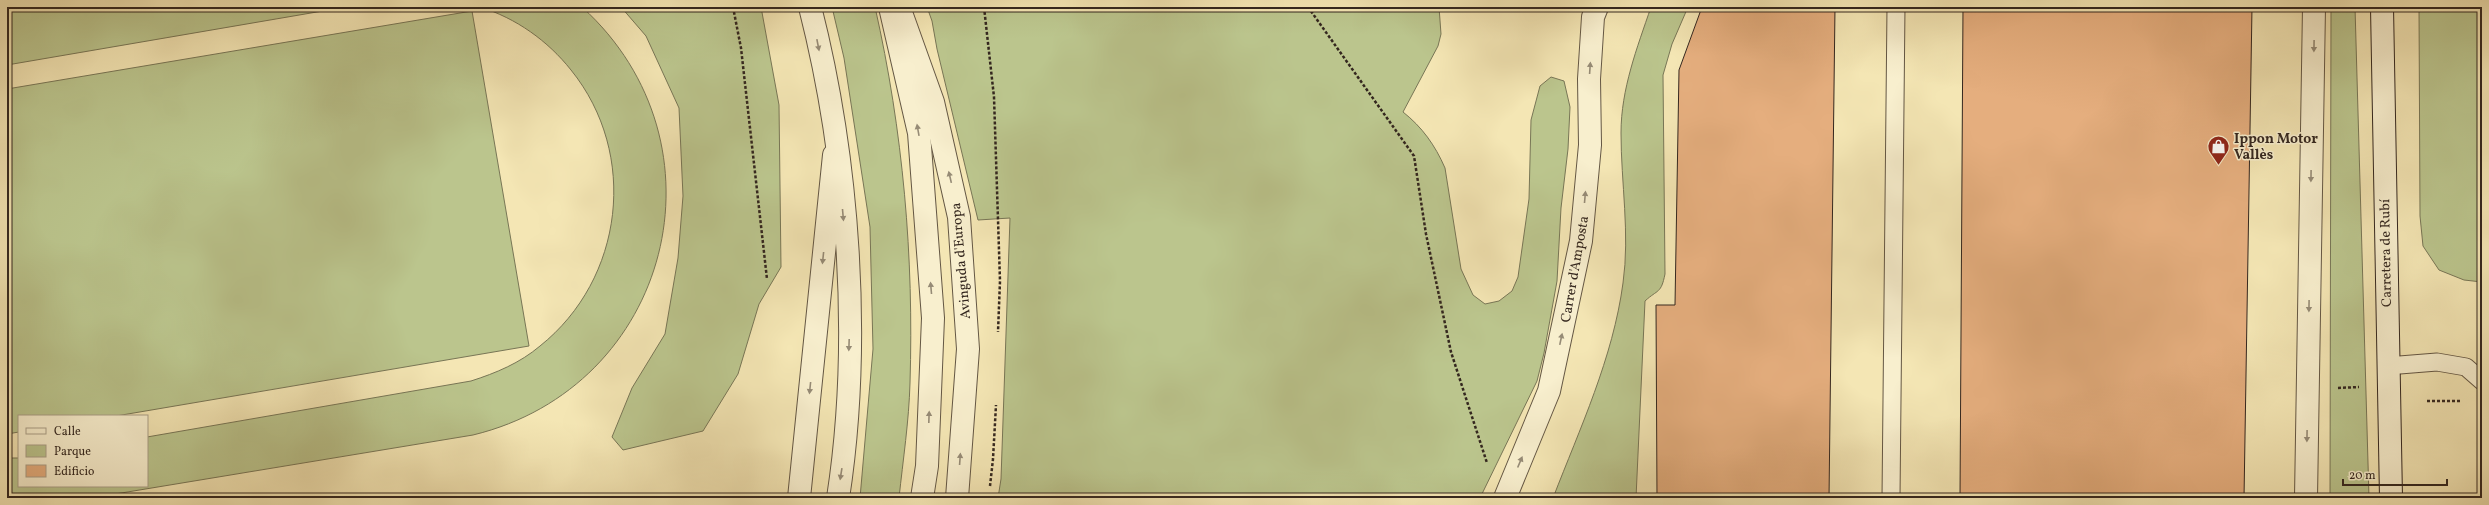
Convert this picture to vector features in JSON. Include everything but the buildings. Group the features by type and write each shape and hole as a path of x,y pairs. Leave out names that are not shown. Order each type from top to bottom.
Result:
{"street":[{"path":"810,7 836,136 851,296 844,456 838,498"},
{"path":"890,7 919,133 933,318 927,466 922,498"},
{"name":"Avinguda d'Europa","path":"899,7 934,102 959,217 968,349 957,498"},
{"name":"Carrer d'Amposta","path":"1505,498 1549,391 1582,241 1590,146 1589,80 1593,25 1598,7"},
{"path":"2306,498 2314,7"},
{"name":"Carretera de Rubí","path":"2382,7 2387,366 2391,498"},
{"path":"799,498 836,136"}],"lane":[{"path":"1891,498 1896,7"},
{"path":"2387,366 2437,362 2466,367 2482,381"}],"path":[{"path":"733,7 741,48 767,279"},
{"path":"984,7 994,96 1000,281 998,335"},
{"path":"1308,7 1414,156 1426,234 1451,352 1489,469"},
{"path":"2337,392 2336,388 2363,386"},
{"path":"989,490 994,459 996,397"},
{"path":"2428,401 2466,400"}],"green space":[{"path":"33,7 346,7 7,65 7,11"},
{"path":"480,7 582,7 629,63 657,125 666,190 658,254 634,315 595,367 541,408 473,435 91,498 7,498 7,458 18,458 18,487 148,487 148,437 471,381 490,375 524,358 540,346 568,318 590,286 605,251 612,214 613,177 607,139 593,103 562,59 542,40 519,24"},
{"path":"621,7 761,7 779,105 781,267 759,304 738,374 703,431 623,450 612,437 632,388 665,334 678,258 683,196 679,108 646,36"},
{"path":"832,7 875,7 893,100 908,241 911,336 910,383 906,440 899,498 860,498 873,349 870,227 844,58"},
{"path":"927,7 1439,7 1441,34 1438,46 1403,112 1427,137 1445,168 1461,269 1473,295 1485,304 1499,301 1512,291 1518,277 1529,199 1531,120 1540,86 1551,77 1564,81 1570,107 1568,149 1561,208 1557,281 1544,353 1537,381 1480,498 998,498 1001,479 1010,218 978,220 937,49 932,21"},
{"path":"1651,7 1688,7 1672,44 1663,75 1665,274 1660,288 1645,301 1636,498 1553,498 1604,366 1618,311 1623,283 1626,246 1621,152 1622,117 1631,69"},
{"path":"2331,7 2355,7 2369,498 2330,498"},
{"path":"2419,7 2482,7 2482,282 2464,280 2439,270 2423,246 2420,216"},
{"path":"472,11 529,346 122,415 18,415 18,432 7,434 7,89"}],"place":[{"name":"Ippon Motor Vallès","path":"2219,166"}]}
